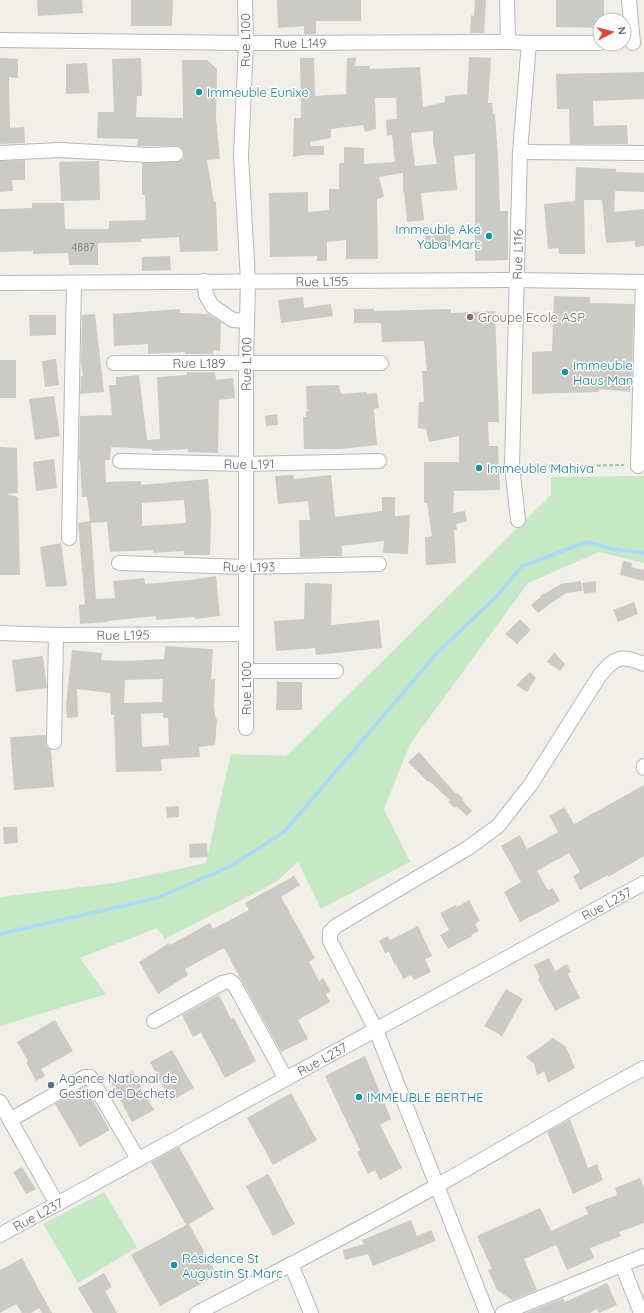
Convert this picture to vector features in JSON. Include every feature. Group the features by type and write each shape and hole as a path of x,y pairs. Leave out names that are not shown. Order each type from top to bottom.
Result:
{"street":[{"name":"Rue L100","path":"245,0 246,43 242,156 248,281 246,363 246,728"},
{"path":"507,0 508,42"},
{"path":"629,0 634,43"},
{"name":"Rue L149","path":"0,40 246,43 592,43"},
{"name":"Rue L116","path":"518,520 512,466 520,152 528,43"},
{"path":"0,153 60,150 148,155 176,154"},
{"path":"520,152 644,153"},
{"name":"Rue L155","path":"0,283 517,280 643,282"},
{"path":"204,281 206,295 212,306 233,320 247,321"},
{"path":"638,466 643,282"},
{"path":"69,538 74,283"},
{"name":"Rue L189","path":"114,363 381,363"},
{"name":"Rue L191","path":"120,461 246,464 379,461"},
{"name":"Rue L193","path":"119,564 246,567 378,564"},
{"name":"Rue L195","path":"0,633 56,635 246,634"},
{"path":"54,742 56,635"},
{"path":"487,1313 376,1030 330,941 330,932 336,926 468,848 498,826 531,784 600,675 610,663 616,660 628,658 644,664"},
{"path":"246,671 336,670"},
{"name":"Rue L237","path":"0,1235 644,884"},
{"path":"154,1021 222,983 230,981 234,984 286,1079"},
{"path":"197,1313 438,1186 604,1089 644,1068"},
{"path":"10,1120 85,1077 90,1077 138,1159"},
{"path":"0,1102 57,1204"},
{"path":"503,1313 644,1256"},
{"path":"291,1264 311,1313"},
{"path":"622,1265 642,1313"}],"path":[{"path":"512,466 624,465"}],"green space":[{"path":"644,476 644,563 599,552 528,583 410,744 384,809 410,862 321,909 298,862 276,882 165,939 157,928 80,958 106,994 0,1026 0,897 114,883 206,863 231,754 286,756 551,495 551,477"},
{"path":"104,1192 137,1247 78,1283 43,1224"}],"building":[{"path":"37,0 82,0 83,13 38,16"},
{"path":"131,0 173,0 172,26 131,26"},
{"path":"277,0 361,0 361,21 316,21 316,34 304,34 304,26 278,28"},
{"path":"475,0 486,0 484,33 470,33 471,15 474,16"},
{"path":"556,0 604,0 604,12 592,12 592,28 556,27"},
{"path":"469,57 491,58 488,103 492,103 493,114 495,114 500,211 508,211 508,260 475,261 475,154 454,156 457,190 421,193 424,220 407,222 403,192 403,173 379,177 384,197 377,199 378,259 346,259 346,240 327,242 327,261 317,261 317,256 270,257 269,193 308,192 308,212 329,210 329,189 339,189 339,163 344,163 344,147 364,148 364,164 395,162 392,135 387,136 386,120 397,119 396,98 375,98 376,129 365,132 363,125 331,129 331,138 310,142 311,146 324,146 324,155 304,155 293,157 294,118 301,118 300,58 314,58 315,96 346,94 347,58 356,58 355,66 370,66 370,69 420,67 423,107 445,102 445,96 467,94","holes":["433,131 433,142 437,164 415,166 411,133"]},
{"path":"0,58 18,59 18,78 9,77 10,128 24,127 25,143 0,144"},
{"path":"141,58 142,96 137,96 136,117 183,118 182,60 207,60 217,69 216,118 220,159 207,160 214,202 216,202 218,251 180,252 179,237 141,239 141,242 98,243 98,265 69,265 68,253 33,254 33,251 0,252 0,209 32,208 32,203 64,203 65,229 109,229 109,221 146,220 145,195 142,195 142,163 180,161 184,158 183,150 176,146 137,146 138,139 97,138 98,112 114,112 112,59"},
{"path":"87,63 89,93 66,94 66,64"},
{"path":"644,72 644,99 593,101 594,126 627,125 628,144 570,144 569,109 557,109 556,74"},
{"path":"25,160 25,180 12,180 13,191 0,192 0,161"},
{"path":"99,161 100,200 61,201 59,162"},
{"path":"576,167 616,169 616,172 644,173 644,192 615,191 614,212 644,209 644,246 635,247 635,241 606,243 602,200 584,200 585,254 559,254 558,248 548,249 544,204 575,201"},
{"path":"450,234 451,246 426,249 425,236"},
{"path":"170,256 171,270 142,271 142,257"},
{"path":"554,296 590,297 590,303 634,304 630,392 599,389 599,392 532,394 532,352 552,351"},
{"path":"303,297 304,308 331,304 333,316 281,323 278,300"},
{"path":"180,309 180,313 208,314 221,322 220,351 213,350 213,354 185,354 185,352 148,354 148,344 114,346 113,314"},
{"path":"354,309 374,309 374,311 451,309 451,313 495,311 499,422 488,422 489,446 498,446 500,490 454,491 453,513 465,511 467,521 456,524 457,530 454,530 456,563 426,565 425,537 432,536 427,503 424,503 424,462 459,462 459,436 429,442 426,429 418,428 419,402 424,402 422,371 427,371 424,341 382,342 381,323 354,323"},
{"path":"95,314 104,392 80,394 81,376 83,376 81,363 82,315"},
{"path":"29,315 56,315 56,335 30,336"},
{"path":"56,359 59,385 45,387 42,361"},
{"path":"0,360 16,360 16,398 0,398"},
{"path":"187,372 215,372 216,380 233,378 235,398 219,400 218,453 188,452 188,449 152,451 152,449 111,447 110,460 105,460 106,482 141,481 141,485 208,479 211,517 210,555 184,555 184,551 153,553 153,550 110,552 107,522 91,523 96,599 115,598 113,581 144,578 145,584 216,576 220,616 195,619 195,617 156,620 156,616 80,624 79,605 85,604 78,523 90,521 87,497 82,497 79,460 80,416 112,415 109,385 116,385 116,377 139,375 147,440 160,439 157,377 187,375","holes":["184,500 186,523 142,526 142,503"]},
{"path":"339,385 341,394 367,392 367,394 377,393 379,408 374,409 377,445 341,449 304,449 303,417 306,417 306,411 310,411 307,410 306,386"},
{"path":"54,396 60,436 35,440 29,399"},
{"path":"277,414 278,425 266,426 265,416"},
{"path":"0,447 17,448 18,493 6,494 18,497 20,575 0,575"},
{"path":"54,459 57,488 36,491 33,462"},
{"path":"293,475 294,479 331,475 335,517 382,511 382,497 395,497 395,516 410,515 408,554 383,553 384,541 342,546 342,556 300,557 299,520 310,520 308,501 278,504 275,476"},
{"path":"61,543 67,586 46,587 40,547"},
{"path":"623,561 632,563 631,567 644,570 644,581 620,575"},
{"path":"581,581 582,591 566,593 538,613 531,605 541,597 540,596 561,584"},
{"path":"596,581 596,592 584,594 582,583"},
{"path":"305,583 332,584 331,625 379,620 382,648 316,655 315,648 276,651 274,621 304,619"},
{"path":"634,602 638,614 618,622 613,610"},
{"path":"520,619 531,630 517,644 505,634"},
{"path":"165,646 213,649 211,680 215,679 214,708 217,719 215,745 199,747 200,757 161,759 162,771 116,772 114,715 111,715 110,693 77,689 78,717 67,718 66,705 72,650 102,653 101,660 125,661 164,659","holes":["163,679 162,702 124,703 125,680","163,713 163,718 168,718 169,745 142,747 141,714"]},
{"path":"554,652 565,664 560,671 547,662"},
{"path":"43,656 47,688 16,692 12,660"},
{"path":"530,672 536,678 527,692 516,685"},
{"path":"277,682 302,682 302,710 276,710"},
{"path":"46,735 46,746 51,750 54,787 14,790 10,737"},
{"path":"419,752 456,794 457,793 464,799 462,800 472,811 467,816 456,806 455,808 448,802 450,800 429,781 428,782 408,762"},
{"path":"644,785 644,856 608,877 608,875 580,890 573,876 580,872 569,853 537,871 548,890 553,888 560,901 520,922 504,892 521,882 501,846 520,835 527,849 558,832 549,816 564,807 574,824"},
{"path":"179,806 179,817 167,818 166,807"},
{"path":"3,827 17,827 18,843 4,844"},
{"path":"207,843 208,857 190,858 189,844"},
{"path":"294,876 300,885 281,897 315,958 309,962 319,981 323,978 331,991 326,994 330,1002 298,1020 308,1039 281,1052 224,948 185,969 188,975 158,994 139,962 169,943 170,945 210,923 213,929 249,910 245,903"},
{"path":"469,900 480,921 475,924 479,931 448,949 440,935 449,930 440,913 456,905 457,907"},
{"path":"418,926 432,956 425,959 431,972 414,980 411,975 403,979 389,952 385,953 379,941 388,936 390,940"},
{"path":"549,958 555,971 567,964 571,972 568,974 580,998 555,1011 538,979 540,978 534,965"},
{"path":"506,989 523,999 502,1036 484,1026"},
{"path":"219,995 231,1019 234,1018 256,1061 225,1078 201,1033 193,1037 182,1015"},
{"path":"55,1020 73,1051 41,1069 45,1076 36,1081 26,1062 28,1061 17,1042"},
{"path":"553,1038 566,1047 575,1068 548,1083 544,1071 537,1076 534,1064 526,1057"},
{"path":"172,1050 194,1088 171,1101 150,1062"},
{"name":"IMMEUBLE BERTHE","path":"365,1056 391,1119 380,1125 402,1168 380,1180 375,1170 368,1174 357,1152 360,1150 325,1076"},
{"path":"132,1071 154,1110 132,1122 111,1083"},
{"path":"85,1087 110,1130 80,1147 55,1104"},
{"path":"291,1093 317,1140 273,1165 247,1118"},
{"path":"570,1119 588,1168 597,1164 603,1180 573,1194 547,1132"},
{"name":"Résidence St Augustin St Marc","path":"179,1147 214,1209 189,1224 217,1275 160,1306 131,1255 186,1225 151,1162"},
{"path":"22,1167 36,1189 26,1194 13,1172"},
{"path":"268,1174 295,1224 273,1236 246,1186"},
{"path":"640,1178 644,1188 644,1223 619,1232 621,1236 590,1248 594,1258 567,1270 556,1245 524,1259 537,1290 512,1300 497,1290 488,1270 492,1269 477,1236 540,1208 551,1231 588,1214 585,1207 617,1195 615,1188"},
{"path":"411,1220 417,1236 431,1230 436,1241 373,1266 368,1254 345,1260 343,1250 364,1244 362,1240"},
{"path":"22,1258 52,1313 42,1313 39,1308 31,1313 22,1313 16,1304 0,1313 0,1270"},
{"path":"104,1273 112,1287 105,1291 117,1313 93,1313 78,1288"},
{"path":"607,1283 617,1305 599,1313 597,1309 590,1313 526,1313 563,1298 565,1302"}],"waterway":[{"path":"0,934 157,898 231,866 284,832 437,653 497,596 522,566 587,542 613,549 644,553"}],"place":[{"name":"Immeuble Eunixe","path":"199,92"},
{"name":"Immeuble Aké Yaba Marc","path":"489,236"},
{"name":"Groupe Ecole ASP","path":"470,317"},
{"name":"Immeuble Haus Man","path":"565,372"},
{"name":"Immeuble Mahiva","path":"479,468"},
{"name":"Agence National de Gestion de Déchets","path":"51,1085"},
{"name":"IMMEUBLE BERTHE","path":"359,1097"},
{"name":"Résidence St Augustin St Marc","path":"174,1265"}]}
